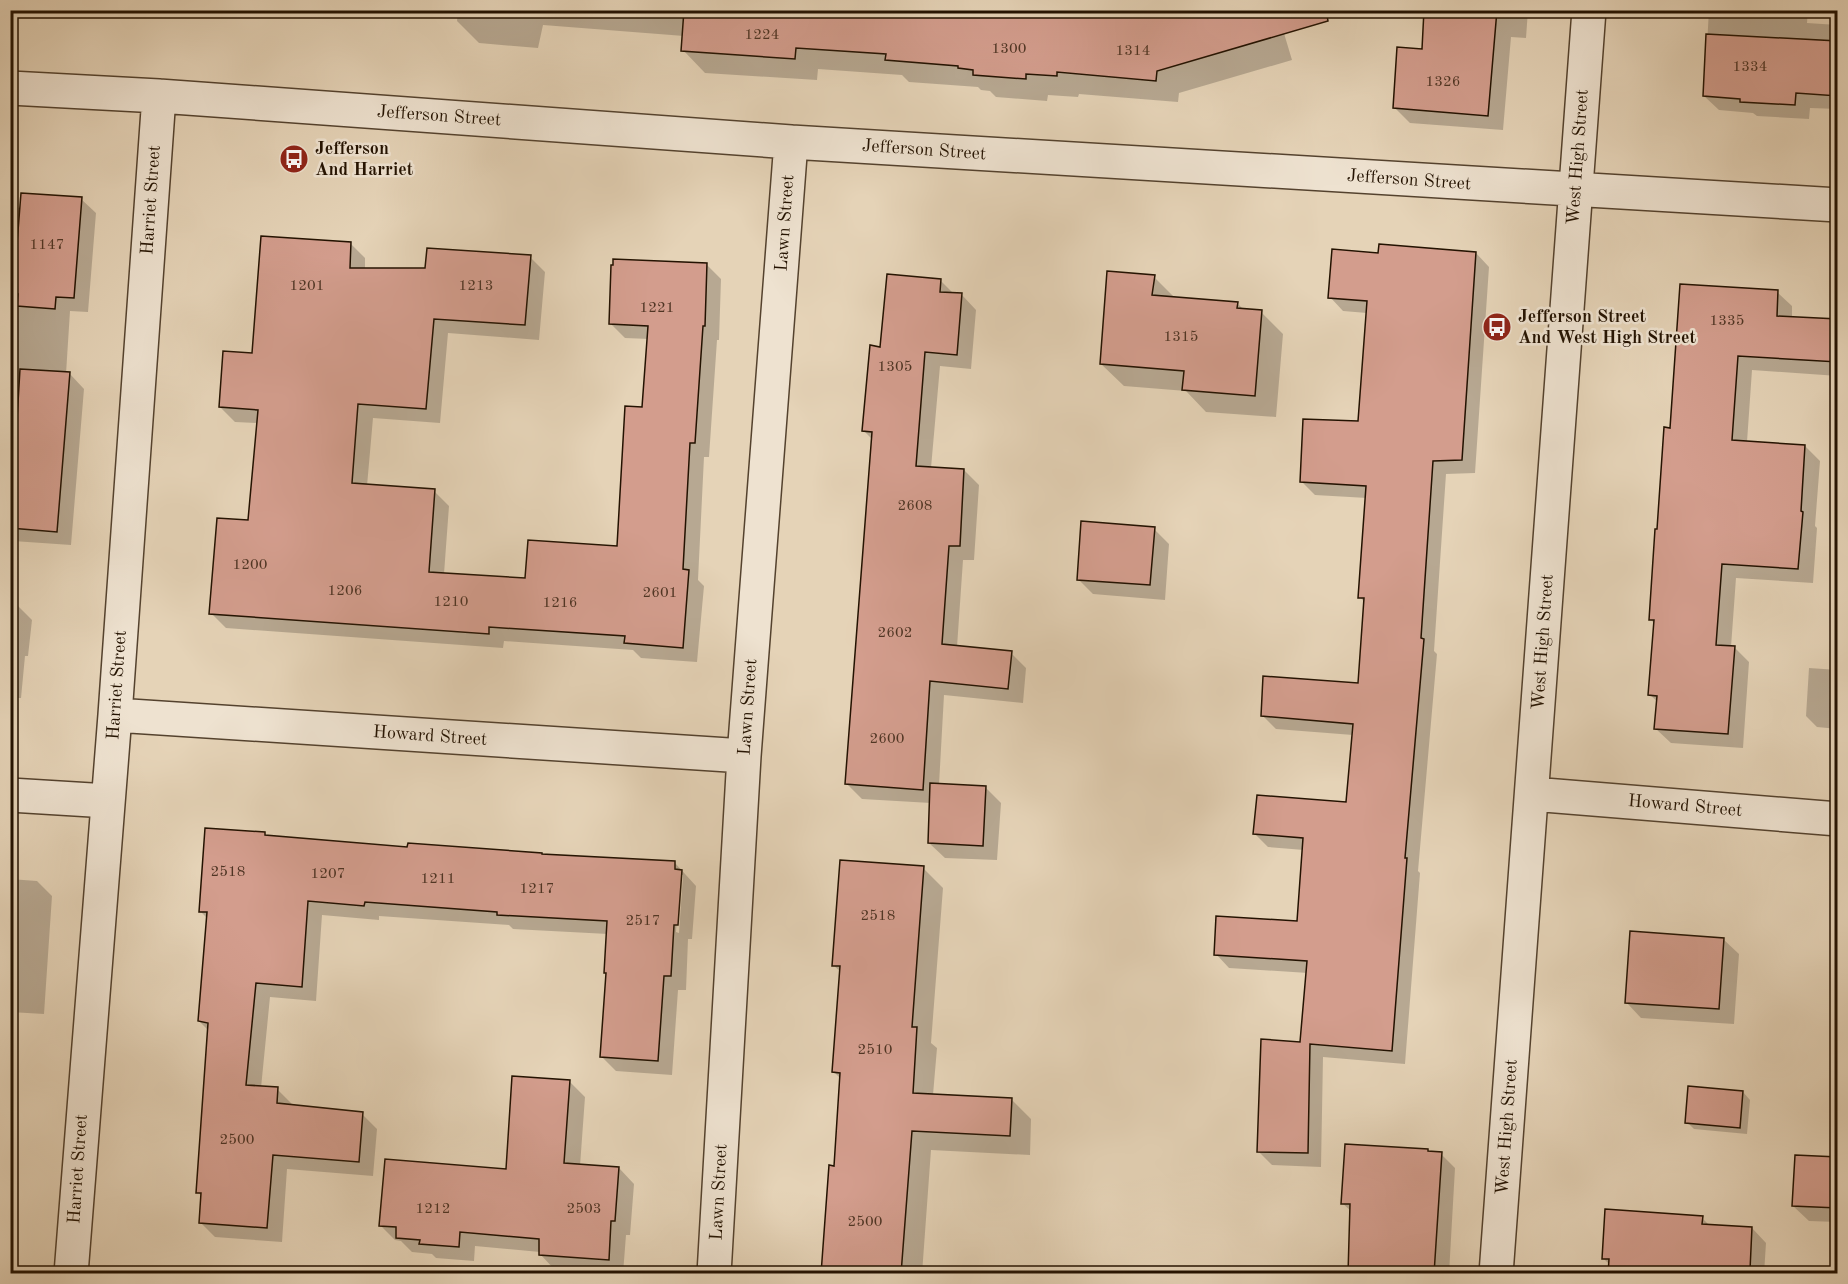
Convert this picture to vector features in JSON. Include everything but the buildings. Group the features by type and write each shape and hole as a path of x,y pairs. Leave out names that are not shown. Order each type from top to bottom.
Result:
{"street":[{"name":"West High Street","path":"1496,1274 1589,10"},
{"name":"Jefferson Street","path":"10,88 159,96 791,142 1838,205"},
{"name":"Harriet Street","path":"71,1274 115,715 159,96"},
{"name":"Lawn Street","path":"714,1274 744,756 791,142"},
{"name":"Howard Street","path":"115,715 744,756"},
{"name":"Howard Street","path":"1532,794 1838,819"},
{"path":"10,795 108,801"}],"place":[{"name":"Jefferson And Harriet","path":"294,159"},
{"name":"Jefferson Street And West High Street","path":"1497,327"}]}
